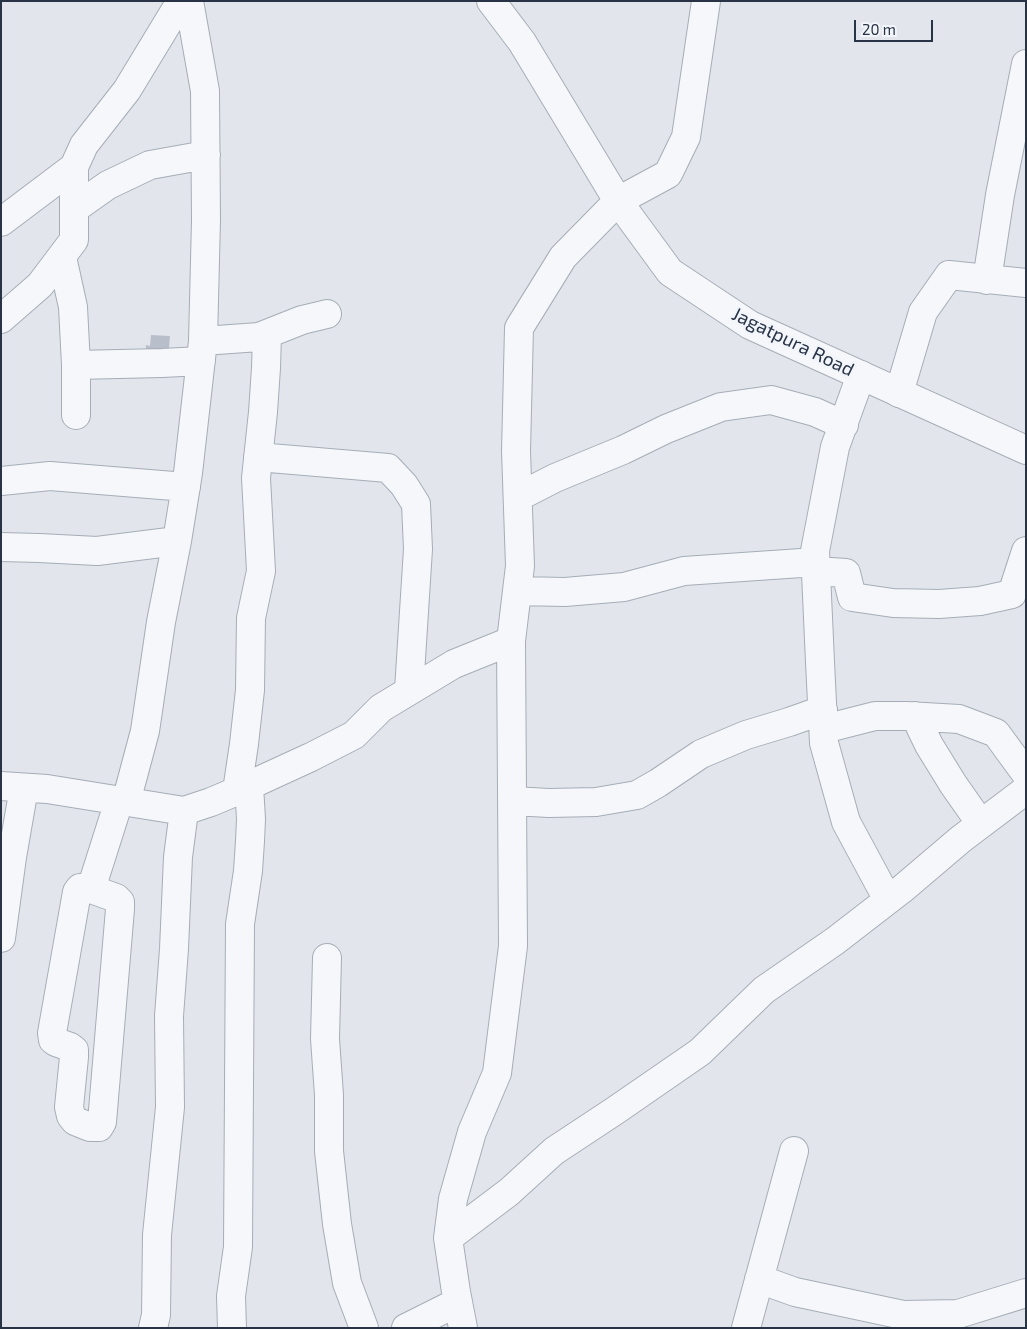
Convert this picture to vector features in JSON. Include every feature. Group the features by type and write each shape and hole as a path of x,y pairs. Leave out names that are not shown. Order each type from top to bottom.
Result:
{"street":[{"path":"1,319 40,285 74,240 74,167 84,144 128,90 181,1"},
{"path":"91,889 145,732 161,622 186,487 202,351 206,220 205,91 189,1"},
{"name":"Jagatpura Road","path":"491,1 522,42 618,202 670,272 750,325 1026,450"},
{"path":"463,1328 448,1238 453,1199 472,1132 497,1074 513,946 511,641 520,566 516,451 519,328 563,257 618,202 668,174 686,137 706,1"},
{"path":"987,280 1000,195 1026,64"},
{"path":"74,209 108,185 150,165 206,155"},
{"path":"1,222 74,167"},
{"path":"62,257 73,306 76,415"},
{"path":"898,393 923,312 949,275 1026,283"},
{"path":"76,365 162,363 259,337 302,320 327,314"},
{"path":"232,1328 231,1296 238,1247 240,924 248,871 251,820 243,788 244,744 250,690 251,618 261,571 256,478 266,376 267,334"},
{"path":"861,375 836,447 815,551 824,743 846,822 888,900"},
{"path":"518,497 555,478 721,407 771,400 815,412 844,424"},
{"path":"258,457 388,468 404,485 416,504 418,549 410,690"},
{"path":"1,481 50,476 186,487"},
{"path":"1,547 97,551 177,541"},
{"path":"517,591 565,592 624,587 684,571 816,567 846,573 852,597 930,604 980,601 1012,594 1026,551"},
{"path":"1,938 12,857 12,787 47,789 184,810 211,802 243,788 354,735 381,708 410,690 454,664 511,641"},
{"path":"513,801 549,803 596,802 637,795 701,754 746,735 823,719 875,716 959,719 996,733 1026,774"},
{"path":"915,716 928,745 981,824"},
{"path":"448,1238 509,1192 554,1151 700,1052 764,990 835,941 961,839 1026,790"},
{"path":"153,1328 156,1315 156,1235 170,1107 169,1016 178,857 184,810"},
{"path":"80,888 91,889 116,898 120,902 102,1122 99,1127 90,1127 74,1121 71,1116 69,1107 74,1050 56,1042 52,1033 77,892 80,888"},
{"path":"327,958 325,1039 329,1095 329,1151 337,1224 347,1282 364,1328"},
{"path":"746,1328 794,1151"},
{"path":"759,1279 795,1292 903,1315 958,1314 1026,1293"},
{"path":"406,1328 458,1302"}],"building":[{"path":"151,335 170,336 168,360 145,359 146,345 150,346"}]}
